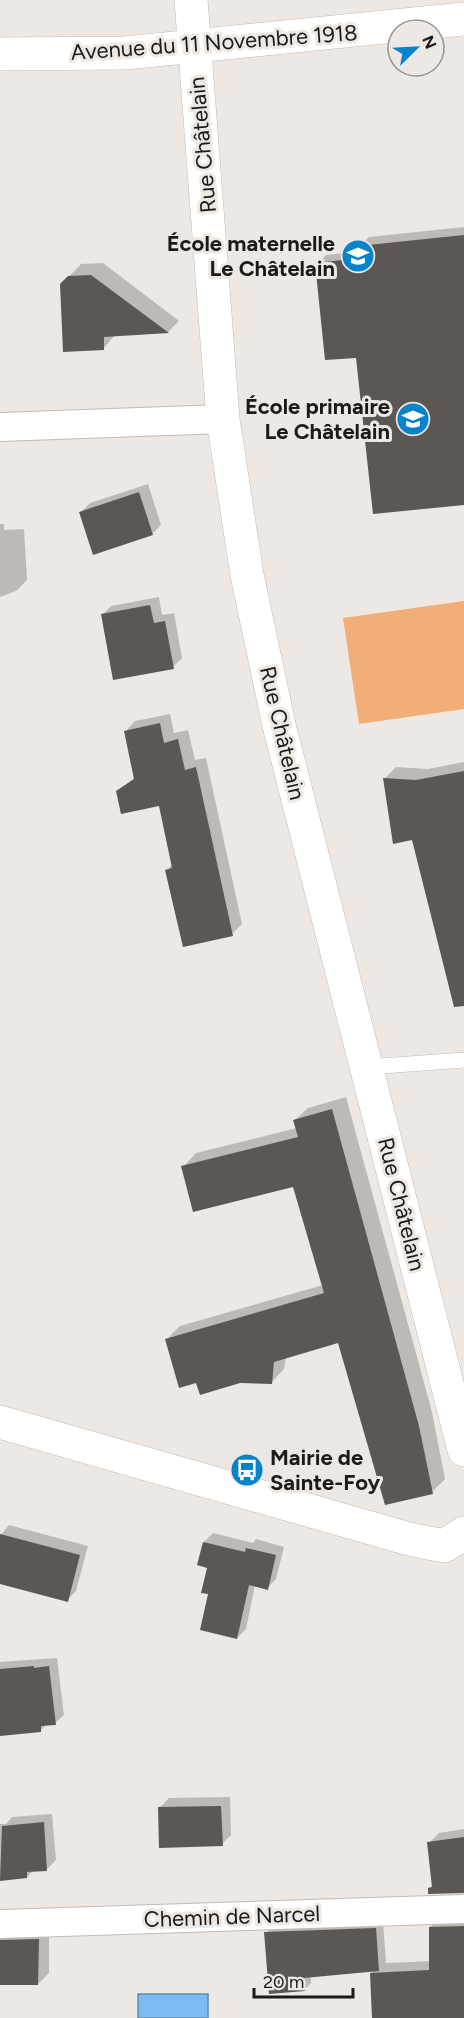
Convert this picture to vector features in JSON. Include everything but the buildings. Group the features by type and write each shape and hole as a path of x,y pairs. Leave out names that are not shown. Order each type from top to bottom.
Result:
{"street":[{"name":"Rue Châtelain","path":"191,0 223,419 247,575 279,725 464,1450"},
{"name":"Avenue du 11 Novembre 1918","path":"0,54 125,53 194,47 456,13"},
{"path":"0,427 223,419"},
{"path":"0,1422 409,1539 444,1546 464,1534"},
{"name":"Chemin de Narcel","path":"0,1924 464,1909"}],"lane":[{"path":"368,1067 464,1060"}],"shaded area":[{"path":"464,601 464,709 359,724 343,618"}],"water":[{"path":"138,1994 208,1994 208,2018 138,2018"}],"place":[{"name":"École maternelle Le Châtelain","path":"358,256"},
{"name":"École primaire Le Châtelain","path":"413,419"},
{"name":"Mairie de Sainte-Foy","path":"247,1470"}]}
